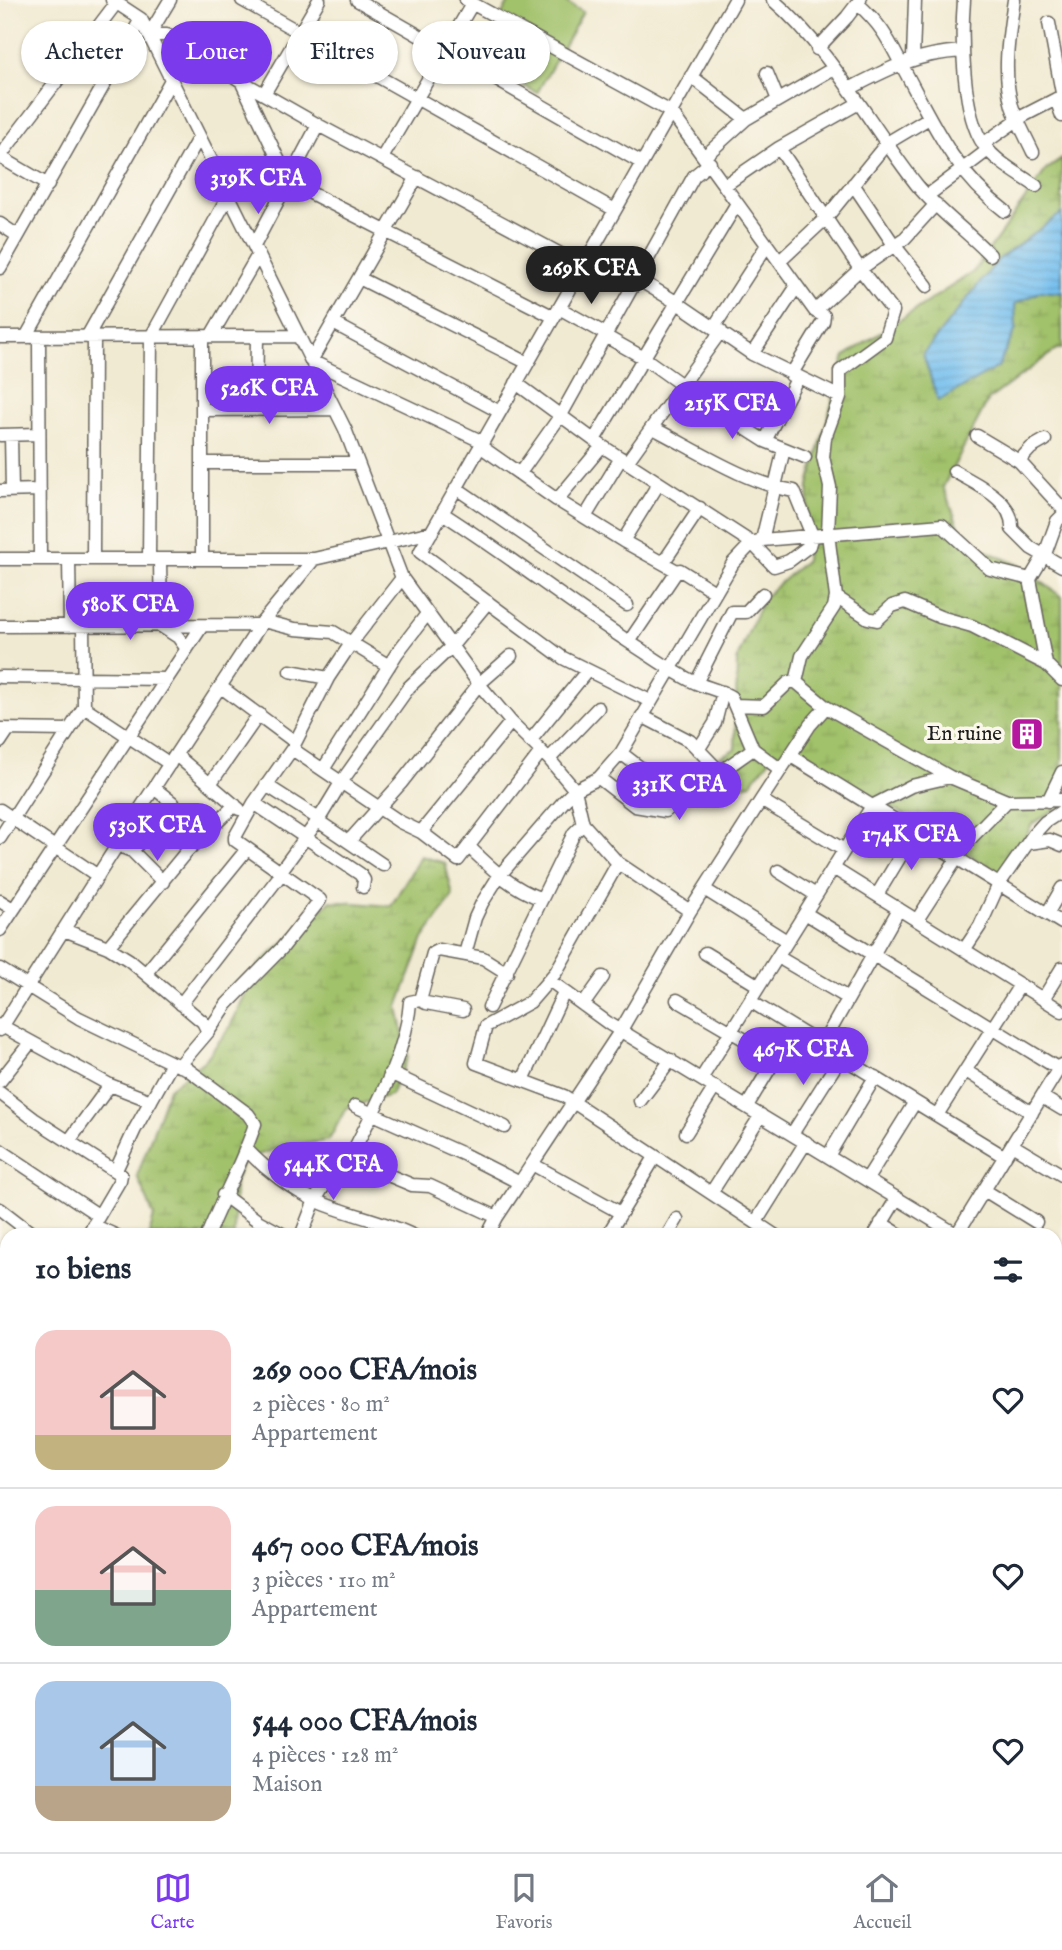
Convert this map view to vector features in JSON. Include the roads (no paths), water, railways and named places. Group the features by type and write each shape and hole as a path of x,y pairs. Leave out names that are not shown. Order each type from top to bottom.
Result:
{"street":[{"path":"149,35 170,0"},
{"path":"242,0 286,24"},
{"path":"307,21 319,0"},
{"path":"356,0 379,6 412,28"},
{"path":"650,701 562,658 420,552 735,0"},
{"path":"773,0 834,68 887,143 932,200 990,255"},
{"path":"907,61 915,0"},
{"path":"964,0 962,51 975,130 985,147 1036,186"},
{"path":"1014,0 1007,48 1011,103 1033,152"},
{"path":"48,185 0,157 115,1 141,19 161,60"},
{"path":"460,21 469,2 671,112 815,311 823,315 823,321 794,376 765,441"},
{"path":"817,49 859,2 907,61 929,118 963,170 974,185 1005,211"},
{"path":"0,268 141,19"},
{"path":"1049,23 1062,116"},
{"path":"149,35 161,35"},
{"path":"849,89 907,61 934,53 962,51"},
{"path":"264,94 286,56"},
{"path":"520,473 561,415 694,176 746,119 834,68"},
{"path":"767,73 778,100"},
{"path":"691,76 746,119"},
{"path":"40,559 39,435 32,337 169,84"},
{"path":"173,84 335,409 402,578 479,684 575,790 583,824 618,863 690,911"},
{"path":"242,84 289,182 605,335 644,358 681,386 765,441 805,457"},
{"path":"246,84 583,266"},
{"path":"392,84 615,210"},
{"path":"382,158 425,84"},
{"path":"504,84 642,163"},
{"path":"815,311 860,269 919,225 932,200 985,147 1018,120 1060,96"},
{"path":"725,186 779,148 859,103"},
{"path":"780,261 826,218 887,143 929,118"},
{"path":"202,559 202,410 207,336 256,250 318,125"},
{"path":"93,559 90,337 199,136"},
{"path":"779,148 860,269 893,311 885,338 840,371 840,397 825,438 823,457 830,487 828,534 836,597 834,607 802,656 796,682"},
{"path":"311,361 417,177"},
{"path":"853,184 894,245 927,286"},
{"path":"161,626 154,559 151,337 229,195"},
{"path":"557,500 598,443 676,302 736,205"},
{"path":"0,225 18,236"},
{"path":"585,517 624,460 653,428 767,245"},
{"path":"591,251 676,302 752,354 840,397"},
{"path":"359,278 528,363"},
{"path":"752,354 797,286"},
{"path":"332,323 500,412"},
{"path":"256,410 257,336"},
{"path":"0,337 299,336"},
{"path":"311,361 481,444 557,500 622,541 677,571 680,570 715,592"},
{"path":"516,383 598,443 659,483 757,541 774,566 789,561 809,546 812,535 794,491 773,487 711,459 653,428"},
{"path":"202,410 335,409"},
{"path":"39,435 5,435 6,491 40,490"},
{"path":"977,436 1019,461 1062,508"},
{"path":"1019,461 1031,448 1045,440"},
{"path":"465,954 477,912 499,876 575,790 599,778 621,753 733,563 757,541 784,449"},
{"path":"202,463 358,463"},
{"path":"954,471 1004,504 1012,528 1031,548 1062,566"},
{"path":"622,541 659,483"},
{"path":"457,488 627,606"},
{"path":"663,563 700,508"},
{"path":"442,513 497,548 562,597 629,642 696,683 731,697 754,749 781,770"},
{"path":"1046,664 1030,579 1045,554 1057,521 1062,516"},
{"path":"757,541 942,525 990,569 1030,579"},
{"path":"0,559 314,559 432,532"},
{"path":"776,538 789,561"},
{"path":"0,838 84,707 69,559"},
{"path":"151,1101 110,1085 1,1027 262,623 314,559"},
{"path":"629,642 677,571"},
{"path":"116,1170 151,1101 176,1065 208,1032 227,1004 282,948 320,900 235,839 254,803 293,745 328,678 352,642 402,578"},
{"path":"696,683 732,612 746,612 763,594"},
{"path":"836,597 868,618 877,620 892,606 905,602 940,617 972,626 1046,664 1062,680"},
{"path":"181,1004 281,873 319,820 342,781 411,685 451,647 488,602"},
{"path":"324,768 389,666 428,614"},
{"path":"0,626 202,626 262,623 333,632 389,666"},
{"path":"161,626 178,637 187,649"},
{"path":"0,930 202,626"},
{"path":"349,841 401,783 479,684 511,656"},
{"path":"290,671 328,678"},
{"path":"530,741 587,671"},
{"path":"0,677 166,679"},
{"path":"735,705 764,706 789,682 796,682 826,707 950,777 1007,801 1062,800"},
{"path":"221,687 259,714 293,745 324,768 400,822 421,832 458,860 545,756 598,708"},
{"path":"698,750 715,723 723,692"},
{"path":"84,707 128,736 173,759 210,784 247,816"},
{"path":"491,1228 575,1103 690,911 761,800 810,725 826,707"},
{"path":"210,784 259,714"},
{"path":"642,716 690,741 720,772"},
{"path":"421,832 511,722"},
{"path":"0,742 4,729 69,730"},
{"path":"599,778 635,806 665,811 754,749"},
{"path":"621,753 682,800"},
{"path":"791,755 1062,923"},
{"path":"1048,801 1062,772"},
{"path":"701,1079 872,806 911,786 950,777"},
{"path":"266,785 383,865"},
{"path":"132,851 173,802 154,788"},
{"path":"761,800 844,850"},
{"path":"917,920 968,841 1007,801"},
{"path":"254,803 360,874 364,880 363,887"},
{"path":"108,947 187,851 235,805"},
{"path":"142,806 159,820"},
{"path":"0,810 98,876"},
{"path":"964,950 980,926 999,884 1040,827 1062,811"},
{"path":"489,1007 574,833 583,824"},
{"path":"877,895 915,832"},
{"path":"1029,843 1050,840 1062,845"},
{"path":"117,845 132,851 163,882"},
{"path":"469,847 517,889 542,899"},
{"path":"146,973 247,849"},
{"path":"618,863 560,966 549,980 530,1002 486,1026 476,1063 558,1093 765,1228"},
{"path":"833,868 1062,1011"},
{"path":"778,871 816,895"},
{"path":"1047,914 1062,888"},
{"path":"704,889 787,941"},
{"path":"0,901 13,909"},
{"path":"822,1045 899,909"},
{"path":"805,913 1060,1066 962,1228"},
{"path":"64,930 108,947 146,973 203,1021 208,1032"},
{"path":"420,1000 433,953 439,950 483,958 507,973"},
{"path":"705,953 759,986"},
{"path":"778,957 848,998"},
{"path":"1043,999 1062,968"},
{"path":"0,969 79,1018 186,1068 248,1114 255,1124 247,1150 223,1195 210,1228"},
{"path":"583,1005 603,977"},
{"path":"549,980 621,1030 897,1198 936,1228"},
{"path":"937,1115 1020,985"},
{"path":"523,1080 564,992"},
{"path":"350,1158 390,1073 409,1015 410,1002 420,1000 463,1010"},
{"path":"677,1000 776,1058 747,1106"},
{"path":"750,1001 1005,1157"},
{"path":"0,1081 30,1043"},
{"path":"793,1134 841,1057"},
{"path":"640,1101 671,1060"},
{"path":"966,1071 1032,1113"},
{"path":"390,1073 505,1127"},
{"path":"828,1156 875,1077"},
{"path":"69,1141 110,1085"},
{"path":"686,1133 715,1087"},
{"path":"0,1093 116,1170 121,1175 120,1180 93,1225 0,1150"},
{"path":"1042,1097 1062,1109"},
{"path":"867,1179 915,1102"},
{"path":"355,1106 465,1155 520,1183"},
{"path":"711,1193 761,1115"},
{"path":"756,1222 806,1142"},
{"path":"1012,1145 1062,1175"},
{"path":"247,1150 277,1175 315,1200 382,1228"},
{"path":"612,1228 655,1157"},
{"path":"304,1228 315,1200 341,1159 350,1158 412,1185 430,1186 497,1217"},
{"path":"532,1164 621,1213"},
{"path":"984,1190 1036,1222"},
{"path":"223,1195 271,1228"},
{"path":"878,1228 897,1198"},
{"path":"0,1209 25,1228"},
{"path":"672,1228 677,1219"},
{"path":"881,1223 889,1228"}],"water":[{"path":"1062,213 1062,293 1041,291 1015,304 1016,329 998,367 938,401 923,354 999,259"}],"place":[{"name":"En ruine","path":"1027,734"}]}
